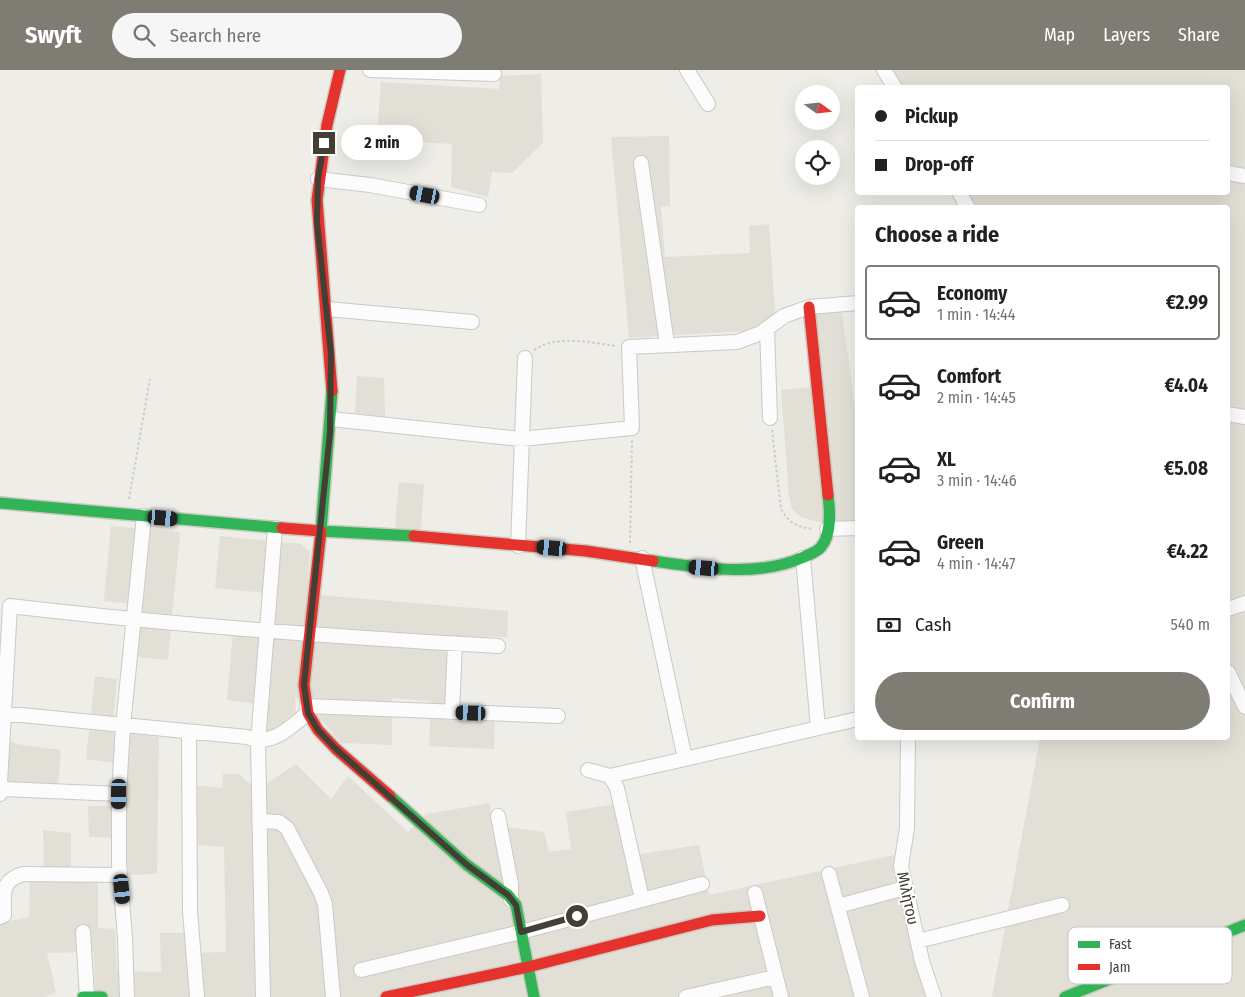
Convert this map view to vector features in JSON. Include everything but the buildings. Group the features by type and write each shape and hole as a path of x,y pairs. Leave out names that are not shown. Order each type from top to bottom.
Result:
{"street":[{"path":"340,70 336,92 326,125 318,179 317,222 327,310 332,381 331,419 321,531 308,634 304,685 307,709 318,730 336,749 467,865 516,905 534,997"},
{"path":"370,70 494,74"},
{"path":"687,70 708,104"},
{"path":"884,70 893,85"},
{"path":"641,163 666,344"},
{"path":"1230,173 1245,176"},
{"path":"318,179 370,185 479,205"},
{"path":"331,419 521,439 632,428 629,347 737,342 751,338 784,316 809,307 855,303"},
{"path":"0,503 275,528 432,536 636,558 718,569 779,565 803,558 819,550 827,530 830,513 828,475 816,392 809,307"},
{"path":"327,310 472,322"},
{"path":"768,328 770,418"},
{"path":"518,546 525,358"},
{"path":"1230,414 1245,417"},
{"path":"126,997 125,938 120,875 119,794 122,726 144,516"},
{"path":"263,997 258,742 275,528"},
{"path":"827,530 855,528"},
{"path":"636,558 685,759"},
{"path":"803,558 818,728"},
{"path":"1230,608 1245,603"},
{"path":"119,794 1,792 2,713 10,606 134,621 266,632 498,646"},
{"path":"452,712 455,644"},
{"path":"1230,676 1245,707"},
{"path":"2,713 189,734 246,738 258,742 281,736 307,709 558,716"},
{"path":"588,770 610,776 855,720"},
{"path":"189,734 190,912 196,997"},
{"name":"Μιλήτου","path":"908,740 907,828 900,866 934,997"},
{"path":"610,776 616,788 642,898"},
{"path":"498,816 511,884 512,900"},
{"path":"259,821 278,822 287,828 321,893 326,914 333,997"},
{"path":"0,917 4,915 5,884 10,878 23,874 120,875"},
{"path":"829,874 862,997"},
{"path":"361,970 521,932 642,898 702,884"},
{"path":"838,906 905,888"},
{"path":"755,893 780,997"},
{"path":"918,941 1062,905"},
{"path":"386,997 528,966 712,920 760,916"},
{"path":"1232,930 1245,925"},
{"path":"84,932 87,997"},
{"path":"686,997 775,977"},
{"path":"1065,997 1098,984"},
{"path":"83,997 102,997"}],"path":[{"path":"525,358 535,348 564,341 629,347"},
{"path":"127,514 150,379"},
{"path":"770,418 781,509 787,520 795,525 827,530"},
{"path":"632,428 636,558"}],"shaded area":[{"path":"888,70 1245,70 1245,997 992,997 1040,740 1230,740 1230,205 974,205 967,195 1230,195 1230,85 898,85"},
{"path":"541,74 543,143 512,173 492,172 488,197 451,187 452,144 399,141 396,151 376,149 381,82 499,89 500,76"},
{"path":"669,136 670,206 661,206 665,257 750,253 749,226 769,224 775,313 758,326 744,331 629,338 611,137"},
{"path":"842,311 855,409 855,521 817,522 801,517 792,509 789,496 781,390 821,386 816,313"},
{"path":"357,376 384,378 385,417 355,413"},
{"path":"399,482 424,484 421,530 395,528"},
{"path":"111,526 180,532 168,660 137,657 141,605 104,601"},
{"path":"220,536 301,544 310,552 307,594 508,611 507,637 448,636 445,720 495,721 494,749 429,746 431,701 392,698 392,745 341,743 319,717 315,699 295,698 296,715 261,739 264,705 227,700 233,632 273,635 276,594 215,588"},
{"path":"95,676 117,679 112,731 159,737 157,874 128,875 126,838 89,837 88,806 123,806 127,765 86,759"},
{"path":"0,736 17,744 61,750 58,785 0,781"},
{"path":"296,764 331,799 348,776 408,832 427,814 490,803 492,825 544,832 549,852 571,849 566,812 615,804 627,856 699,845 709,895 894,855 926,997 95,997 94,952 47,953 56,992 45,997 0,997 0,923 29,917 30,880 44,880 43,830 71,833 71,881 98,883 98,928 115,929 117,971 161,972 160,933 184,933 186,953 226,952 224,847 195,845 193,785 222,788 223,774 239,774 257,790"}],"traffic: fast":[{"path":"332,391 321,531 414,536"},
{"path":"653,561 710,568 748,569 786,563 804,557 815,552 825,542 829,529 830,515 828,495"},
{"path":"0,503 282,528"},
{"path":"390,796 467,865 508,895 516,905 534,997"},
{"path":"1232,930 1245,925"},
{"path":"1065,997 1098,984"},
{"path":"83,997 102,997"}],"traffic: jam":[{"path":"332,391 317,200 327,125 340,70"},
{"path":"809,307 828,495"},
{"path":"282,528 321,531 304,685 308,713 318,730 336,749 390,796"},
{"path":"414,536 586,551 653,561"},
{"path":"386,997 528,967 712,920 760,916"}],"route":[{"path":"324,143 318,179 317,222 324,273 332,381 330,432 321,531 317,552 304,685 308,713 318,730 336,749 467,865 490,884 508,895 516,905 521,932 577,916"}]}
